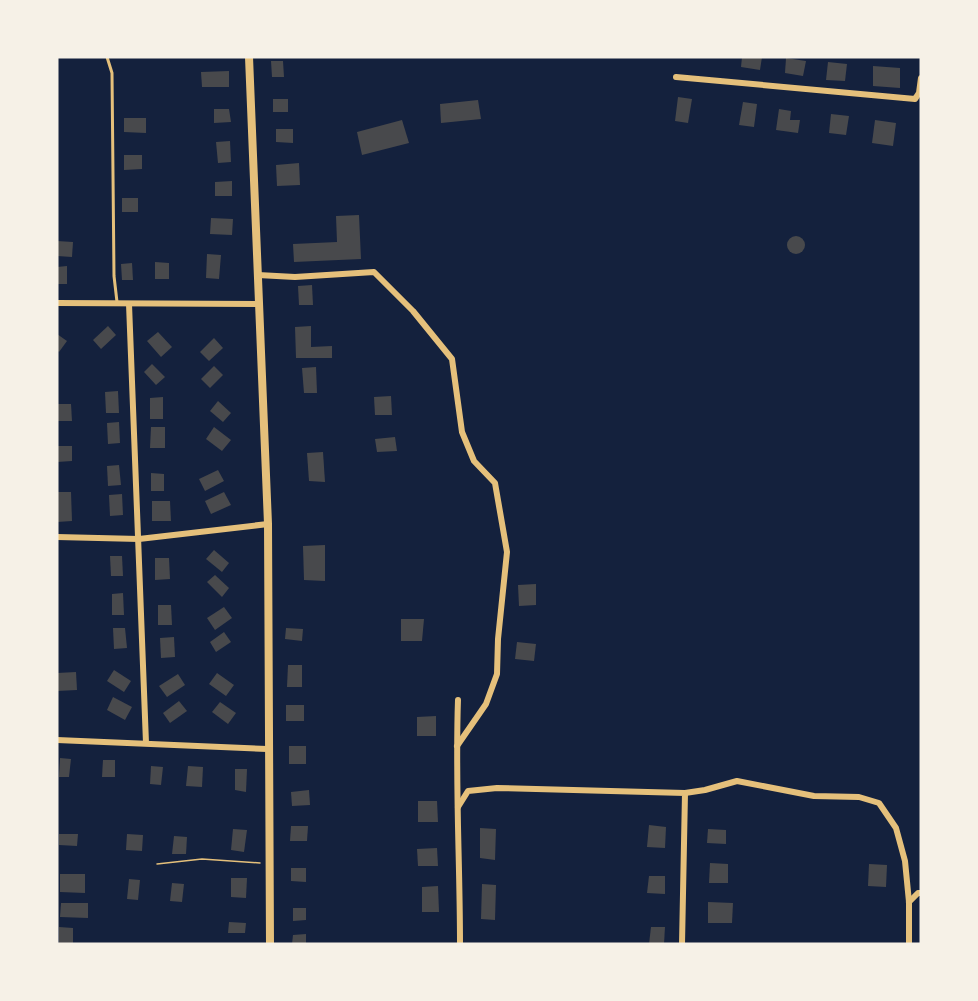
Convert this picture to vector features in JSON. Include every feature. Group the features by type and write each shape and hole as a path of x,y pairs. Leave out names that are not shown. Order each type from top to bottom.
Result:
{"main road":[{"path":"249,57 268,524 267,749 270,944"}],"street":[{"path":"676,77 915,99 920,93 921,78"},
{"path":"258,275 295,277 374,272 413,311 452,359 462,432 474,461 495,483 507,552 496,674 486,704 457,746"},
{"path":"57,303 259,304"},
{"path":"129,304 146,743"},
{"path":"57,537 139,538 268,524"},
{"path":"458,700 459,944"},
{"path":"57,740 267,749"},
{"path":"458,807 468,791 497,788 685,794 737,781 814,796 859,797 879,803 896,828 905,861 909,902 909,944"},
{"path":"682,944 685,794"},
{"path":"909,902 921,893"}],"lane":[{"path":"107,57 112,73 114,276 117,303"}],"path":[{"path":"157,864 202,860 270,863"}],"building":[{"path":"742,57 762,57 760,70 741,67"},
{"path":"786,58 806,61 803,76 785,73"},
{"path":"271,61 283,61 284,77 272,77"},
{"path":"828,62 847,64 845,81 826,80"},
{"path":"873,66 900,68 900,88 873,86"},
{"path":"229,71 229,87 202,87 201,72"},
{"path":"678,97 692,99 688,123 675,121"},
{"path":"273,99 288,99 288,112 273,112"},
{"path":"478,100 481,119 441,123 440,104"},
{"path":"743,102 757,104 754,127 739,125"},
{"path":"214,109 229,109 231,122 214,123"},
{"path":"779,109 791,111 790,120 800,120 798,133 776,130"},
{"path":"831,114 849,116 846,135 829,133"},
{"path":"124,118 146,118 146,133 124,132"},
{"path":"402,120 409,143 362,155 357,132"},
{"path":"875,120 896,123 893,146 872,143"},
{"path":"276,129 293,129 293,143 276,142"},
{"path":"230,141 231,162 218,163 216,142"},
{"path":"124,155 142,155 142,169 124,170"},
{"path":"299,163 300,185 277,186 276,165"},
{"path":"232,181 232,196 215,196 215,182"},
{"path":"122,198 138,198 138,212 122,212"},
{"path":"359,215 361,259 294,262 293,244 337,242 336,216"},
{"path":"211,218 233,219 232,235 210,234"},
{"path":"796,236 802,239 805,245 802,251 796,254 790,251 787,245 790,239"},
{"path":"57,241 73,242 72,257 57,256"},
{"path":"207,254 221,255 219,279 206,278"},
{"path":"155,262 169,263 169,279 155,279"},
{"path":"132,263 133,280 122,280 121,264"},
{"path":"67,266 67,284 57,284 57,267"},
{"path":"312,285 313,305 299,305 298,286"},
{"path":"108,326 116,335 101,349 93,340"},
{"path":"311,326 311,347 332,346 332,358 296,358 295,327"},
{"path":"158,332 172,347 161,357 147,341"},
{"path":"57,334 67,341 59,352 57,350"},
{"path":"214,338 223,348 209,361 200,352"},
{"path":"152,364 165,377 156,385 144,372"},
{"path":"214,366 223,375 210,388 201,379"},
{"path":"316,367 317,393 304,393 302,368"},
{"path":"118,391 119,413 106,413 105,392"},
{"path":"391,396 392,415 375,415 374,397"},
{"path":"163,397 163,419 150,419 150,398"},
{"path":"218,401 231,413 223,422 210,411"},
{"path":"57,404 71,404 72,421 57,421"},
{"path":"119,422 120,443 108,444 107,423"},
{"path":"151,427 165,427 165,448 150,448"},
{"path":"214,427 231,440 222,451 206,439"},
{"path":"395,437 397,451 377,452 375,439"},
{"path":"57,446 72,446 72,461 57,462"},
{"path":"323,452 325,482 309,481 307,453"},
{"path":"119,465 121,485 108,486 107,466"},
{"path":"218,470 224,481 205,491 199,479"},
{"path":"151,473 164,474 164,491 151,491"},
{"path":"57,492 71,492 72,521 57,522"},
{"path":"224,492 231,505 211,514 205,501"},
{"path":"122,494 123,515 110,516 109,495"},
{"path":"152,501 170,501 171,521 152,521"},
{"path":"325,545 325,581 304,580 303,546"},
{"path":"214,550 229,563 222,572 206,559"},
{"path":"110,556 122,556 123,576 111,576"},
{"path":"155,558 169,558 170,579 155,580"},
{"path":"215,575 229,588 222,597 207,582"},
{"path":"536,584 536,605 519,606 518,585"},
{"path":"123,593 124,615 112,615 112,594"},
{"path":"158,605 171,605 172,625 158,625"},
{"path":"224,607 232,618 215,630 207,618"},
{"path":"401,619 424,619 422,641 401,641"},
{"path":"113,628 125,628 127,648 114,649"},
{"path":"286,628 303,629 302,641 285,639"},
{"path":"224,632 231,642 216,652 210,642"},
{"path":"174,637 175,657 161,658 160,638"},
{"path":"517,642 536,644 534,661 515,659"},
{"path":"288,665 302,665 302,687 287,687"},
{"path":"114,670 131,681 124,692 107,681"},
{"path":"76,672 77,690 57,691 57,673"},
{"path":"217,673 234,685 226,696 209,684"},
{"path":"178,674 185,685 167,697 159,686"},
{"path":"113,697 132,707 125,720 107,710"},
{"path":"179,701 187,711 170,723 163,713"},
{"path":"220,702 236,713 228,724 212,712"},
{"path":"286,705 304,705 304,721 286,721"},
{"path":"436,716 436,736 417,736 417,717"},
{"path":"289,746 306,746 306,764 289,764"},
{"path":"60,758 71,759 69,777 59,777"},
{"path":"103,760 115,760 115,777 102,777"},
{"path":"151,766 163,767 161,785 150,784"},
{"path":"188,766 203,767 202,787 186,786"},
{"path":"235,769 247,769 246,792 235,790"},
{"path":"309,790 310,805 292,806 291,792"},
{"path":"418,801 437,801 438,822 418,822"},
{"path":"649,825 666,827 665,848 647,847"},
{"path":"291,826 308,826 307,841 290,841"},
{"path":"480,828 496,829 495,860 480,858"},
{"path":"233,829 247,830 244,852 231,850"},
{"path":"708,829 726,830 726,844 707,843"},
{"path":"59,834 78,834 77,846 59,845"},
{"path":"127,834 143,835 142,851 126,850"},
{"path":"174,836 187,837 186,854 172,854"},
{"path":"437,848 438,866 418,866 417,849"},
{"path":"710,863 728,864 728,883 709,883"},
{"path":"869,864 887,865 886,887 868,886"},
{"path":"291,868 306,868 306,882 291,881"},
{"path":"60,874 85,874 85,893 60,892"},
{"path":"649,876 665,876 665,894 647,893"},
{"path":"231,878 247,878 246,898 231,897"},
{"path":"129,879 140,880 138,900 127,899"},
{"path":"172,883 184,884 182,902 170,901"},
{"path":"482,884 496,885 495,920 481,919"},
{"path":"438,886 439,912 422,912 422,887"},
{"path":"708,902 733,903 732,923 708,923"},
{"path":"61,903 88,903 88,918 60,917"},
{"path":"293,908 306,908 306,920 293,921"},
{"path":"229,922 246,923 245,933 228,933"},
{"path":"59,927 73,928 73,944 59,944"},
{"path":"651,927 665,927 664,944 649,944"},
{"path":"306,934 306,944 292,944 293,935"}]}
